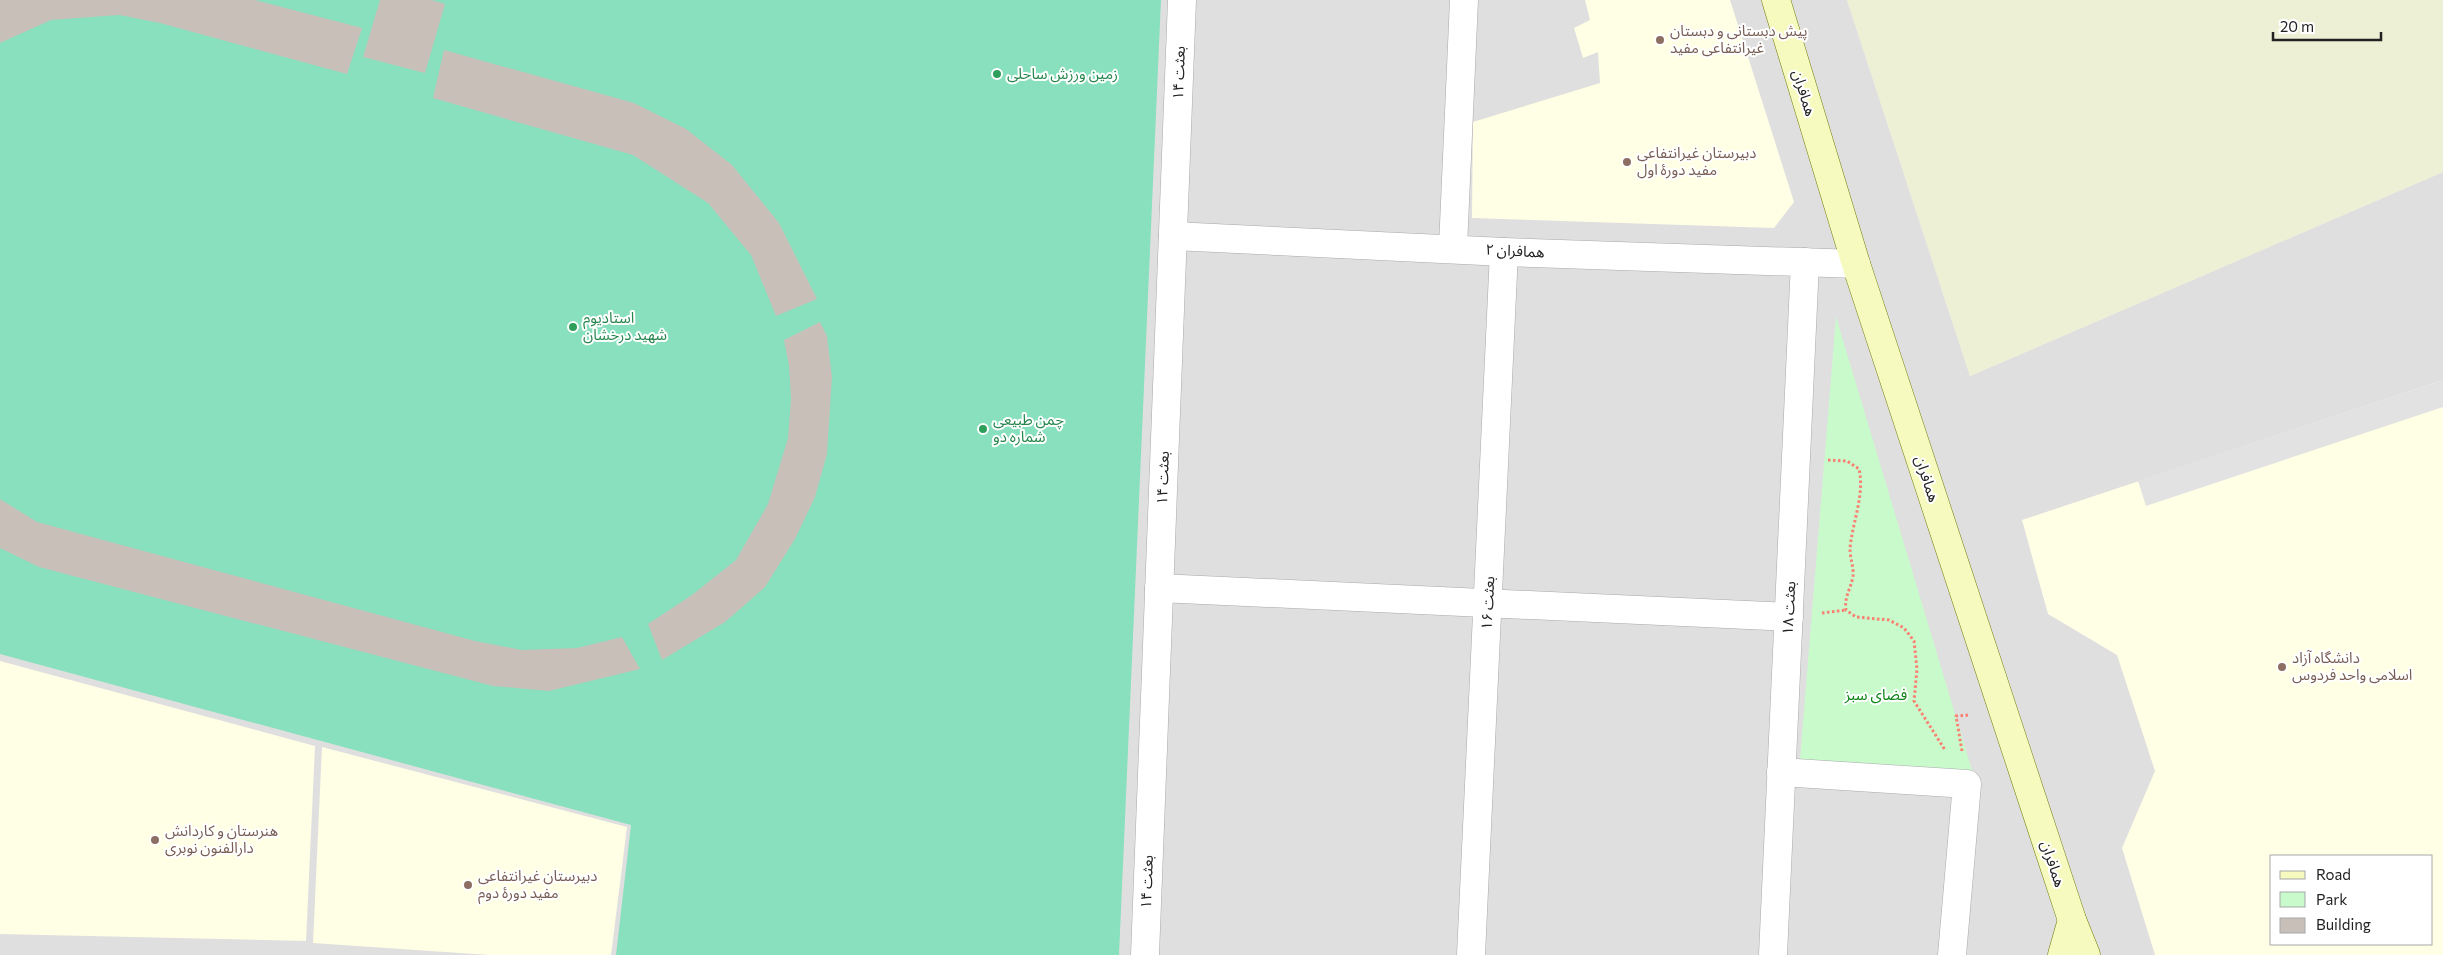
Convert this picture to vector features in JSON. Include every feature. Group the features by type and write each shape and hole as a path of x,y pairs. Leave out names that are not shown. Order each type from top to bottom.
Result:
{"main road":[{"name":"همافران","path":"1776,0 1856,264 2072,920 2086,955"},
{"path":"2062,955 2072,920"}],"street":[{"name":"بعثت ۱۴","path":"1144,955 1182,0"},
{"path":"1452,248 1464,0"},
{"name":"همافران ۲","path":"1173,236 1504,252 1856,264"},
{"name":"بعثت ۱۶","path":"1471,955 1504,252"},
{"name":"بعثت ۱۸","path":"1773,955 1805,262"},
{"path":"1159,588 1789,617"},
{"path":"1781,772 1967,784 1952,955"}],"path":[{"path":"1796,458 1846,461 1859,469 1861,479 1860,492 1852,528 1850,553 1853,576 1844,600 1846,610 1856,616 1890,620 1904,628 1914,641 1917,669 1914,701 1967,784"},
{"path":"1967,784 1956,716 2003,711"}],"shaded area":[{"path":"0,0 1847,0 1970,376 2443,172 2443,955 0,955"},
{"name":"دبیرستان غیرانتفاعی مفید دورهٔ اول","path":"1585,0 1730,0 1794,202 1774,228 1472,218 1473,122 1600,83 1598,52 1583,58 1574,28 1590,20"},
{"path":"1847,0 2443,0 2443,172 1970,376"},
{"name":"دانشگاه آزاد اسلامی واحد فردوس","path":"2443,380 2443,955 2155,955 2122,848 2155,771 2117,655 2048,614 2022,520"},
{"path":"2443,380 2443,407 2146,506 2138,481"},
{"name":"هنرستان و کاردانش دارالفنون نوبری","path":"0,661 315,746 306,941 0,934"},
{"name":"دبیرستان غیرانتفاعی مفید دورهٔ دوم","path":"322,747 627,827 611,955 489,955 313,943"}],"green space":[{"name":"استادیوم شهید درخشان","path":"0,0 1161,0 1119,955 616,955 631,825 0,654"},
{"name":"فضای سبز","path":"1836,317 1974,777 1800,760"}],"building":[{"path":"0,0 255,0 362,28 347,74 160,23 119,15 51,20 0,43"},
{"path":"380,0 432,0 445,4 425,73 363,57"},
{"path":"444,50 634,103 686,129 732,165 779,223 817,299 776,316 751,255 708,203 633,155 433,98"},
{"path":"820,322 827,336 832,377 827,454 815,497 795,539 765,587 725,622 662,660 648,624 692,595 736,560 768,504 788,438 791,399 789,366 784,340"},
{"path":"0,499 37,522 475,641 522,650 577,648 622,637 640,669 549,691 493,686 39,567 0,548"}],"place":[{"name":"پیش دبستانی و دبستان غیرانتفاعی مفید","path":"1660,40"},
{"name":"زمین ورزش ساحلی","path":"997,74"},
{"name":"دبیرستان غیرانتفاعی مفید دورهٔ اول","path":"1627,162"},
{"name":"استادیوم شهید درخشان","path":"573,327"},
{"name":"چمن طبیعی شماره دو","path":"983,429"},
{"name":"دانشگاه آزاد اسلامی واحد فردوس","path":"2282,667"},
{"name":"هنرستان و کاردانش دارالفنون نوبری","path":"155,840"},
{"name":"دبیرستان غیرانتفاعی مفید دورهٔ دوم","path":"468,885"}]}
